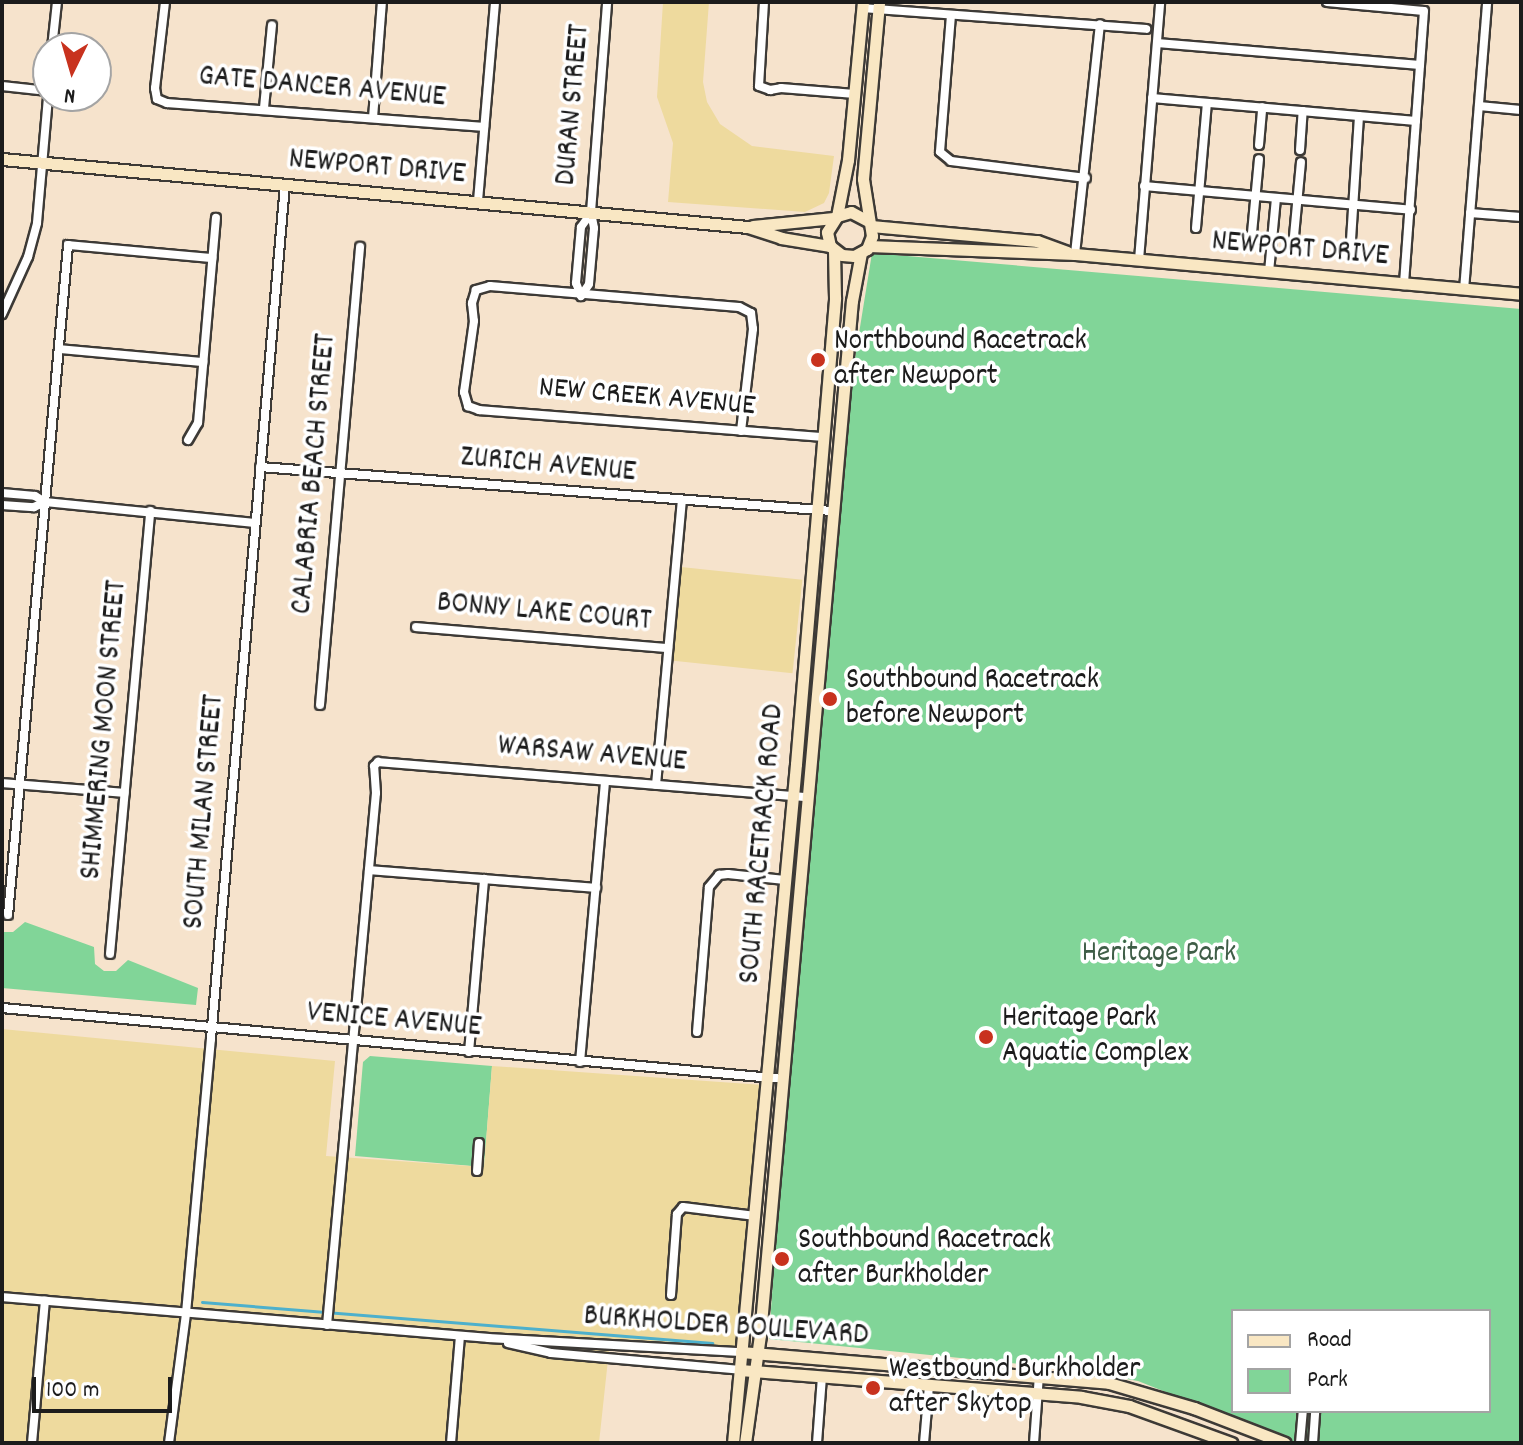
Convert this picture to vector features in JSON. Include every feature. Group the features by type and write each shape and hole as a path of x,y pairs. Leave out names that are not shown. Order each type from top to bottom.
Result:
{"main road":[{"path":"862,5 845,187 827,232 832,248 848,257 865,250 870,224 863,179 878,6"},
{"name":"NEWPORT DRIVE","path":"2,159 748,227 835,217"},
{"path":"835,217 851,212 870,224"},
{"name":"NEWPORT DRIVE","path":"870,224 1037,241 1075,254"},
{"name":"NEWPORT DRIVE","path":"748,227 781,238 832,248"},
{"name":"SOUTH RACETRACK ROAD","path":"733,1443 835,298 832,248"},
{"name":"NEWPORT DRIVE","path":"865,250 1075,254 1521,294"},
{"name":"SOUTH RACETRACK ROAD","path":"745,1443 758,1353 852,301 865,250"},
{"name":"BURKHOLDER BOULEVARD","path":"741,1352 1109,1383 1145,1392 1285,1443"},
{"name":"BURKHOLDER BOULEVARD","path":"740,1370 1037,1393 1129,1406 1231,1443"}],"street":[{"path":"54,32 57,2"},
{"name":"GATE DANCER AVENUE","path":"165,2 155,88 157,99 167,103 484,127"},
{"path":"373,118 382,2"},
{"path":"478,201 495,2"},
{"name":"DURAN STREET","path":"581,296 589,284 594,228 591,212 607,2"},
{"path":"764,2 759,86 770,90 781,88 855,94"},
{"path":"1139,260 1160,2"},
{"path":"1327,2 1424,11 1404,285"},
{"path":"1464,290 1487,2"},
{"path":"862,5 951,15 1146,29"},
{"path":"951,15 940,152 951,161 1086,178"},
{"path":"1075,254 1086,178 1100,24"},
{"path":"264,108 272,25"},
{"path":"1157,43 1420,65"},
{"path":"2,86 32,91"},
{"path":"1152,98 1416,121"},
{"path":"1196,228 1207,103"},
{"path":"1479,106 1521,110"},
{"path":"1259,145 1262,107"},
{"path":"1300,150 1303,111"},
{"path":"2,314 32,241 47,112"},
{"path":"1351,240 1359,116"},
{"path":"1252,233 1259,159"},
{"path":"1294,236 1301,162"},
{"name":"SOUTH MILAN STREET","path":"169,1443 186,1313 285,185"},
{"path":"1144,186 1411,210"},
{"path":"1269,272 1276,198"},
{"path":"1470,213 1521,217"},
{"path":"188,440 198,423 216,218"},
{"path":"8,915 68,245 212,258"},
{"name":"CALABRIA BEACH STREET","path":"320,705 360,247"},
{"name":"NEW CREEK AVENUE","path":"581,296 490,286 476,290 472,303 473,335 464,392 468,406 479,410 823,437"},
{"path":"581,296 739,307 751,313 753,329 741,431"},
{"path":"59,349 203,362"},
{"name":"ZURICH AVENUE","path":"260,467 682,502 731,502 832,511"},
{"path":"2,493 35,496 45,502 255,523"},
{"path":"2,505 34,507 45,502"},
{"path":"656,785 682,502"},
{"name":"SHIMMERING MOON STREET","path":"110,954 150,511"},
{"name":"BONNY LAKE COURT","path":"416,627 668,648"},
{"name":"WARSAW AVENUE","path":"369,870 376,793 374,766 378,762 807,797"},
{"path":"580,1062 605,781"},
{"path":"2,783 125,793"},
{"path":"327,1325 369,870 596,888"},
{"path":"697,1032 709,887 719,875 728,874 785,880"},
{"path":"469,1052 484,879"},
{"name":"VENICE AVENUE","path":"2,1008 783,1079"},
{"path":"477,1171 479,1143"},
{"path":"671,1295 677,1214 683,1207 755,1216"},
{"name":"BURKHOLDER BOULEVARD","path":"2,1297 460,1336 741,1352"},
{"path":"32,1443 45,1301"},
{"path":"451,1443 460,1336"},
{"name":"BURKHOLDER BOULEVARD","path":"488,1338 551,1353 740,1370"},
{"path":"1034,1443 1039,1375"},
{"path":"817,1443 822,1376"},
{"path":"924,1443 929,1386"},
{"path":"1300,1443 1303,1413"},
{"path":"1313,1443 1315,1413"}],"green space":[{"name":"Heritage Park","path":"872,253 1521,309 1521,1443 1295,1443 1138,1381 1070,1369 769,1339 804,822 834,488"},
{"path":"25,922 94,947 95,964 104,971 116,971 128,960 198,988 196,1005 2,988 2,932 13,932"},
{"path":"370,1056 492,1066 484,1167 355,1156 363,1062"}],"sand":[{"path":"663,2 709,2 703,82 707,102 720,124 752,146 834,156 829,193 824,203 805,212 668,202 673,143 657,97"},
{"path":"681,567 802,580 793,673 671,660"},
{"path":"2,1029 335,1061 326,1156 484,1167 492,1066 763,1085 735,1351 610,1341 599,1443 2,1443"}],"waterway":[{"path":"202,1302 712,1343"}],"place":[{"name":"Northbound Racetrack after Newport","path":"818,360"},
{"name":"Southbound Racetrack before Newport","path":"830,699"},
{"name":"Heritage Park Aquatic Complex","path":"986,1037"},
{"name":"Southbound Racetrack after Burkholder","path":"782,1259"},
{"name":"Westbound Burkholder after Skytop","path":"873,1388"}]}
